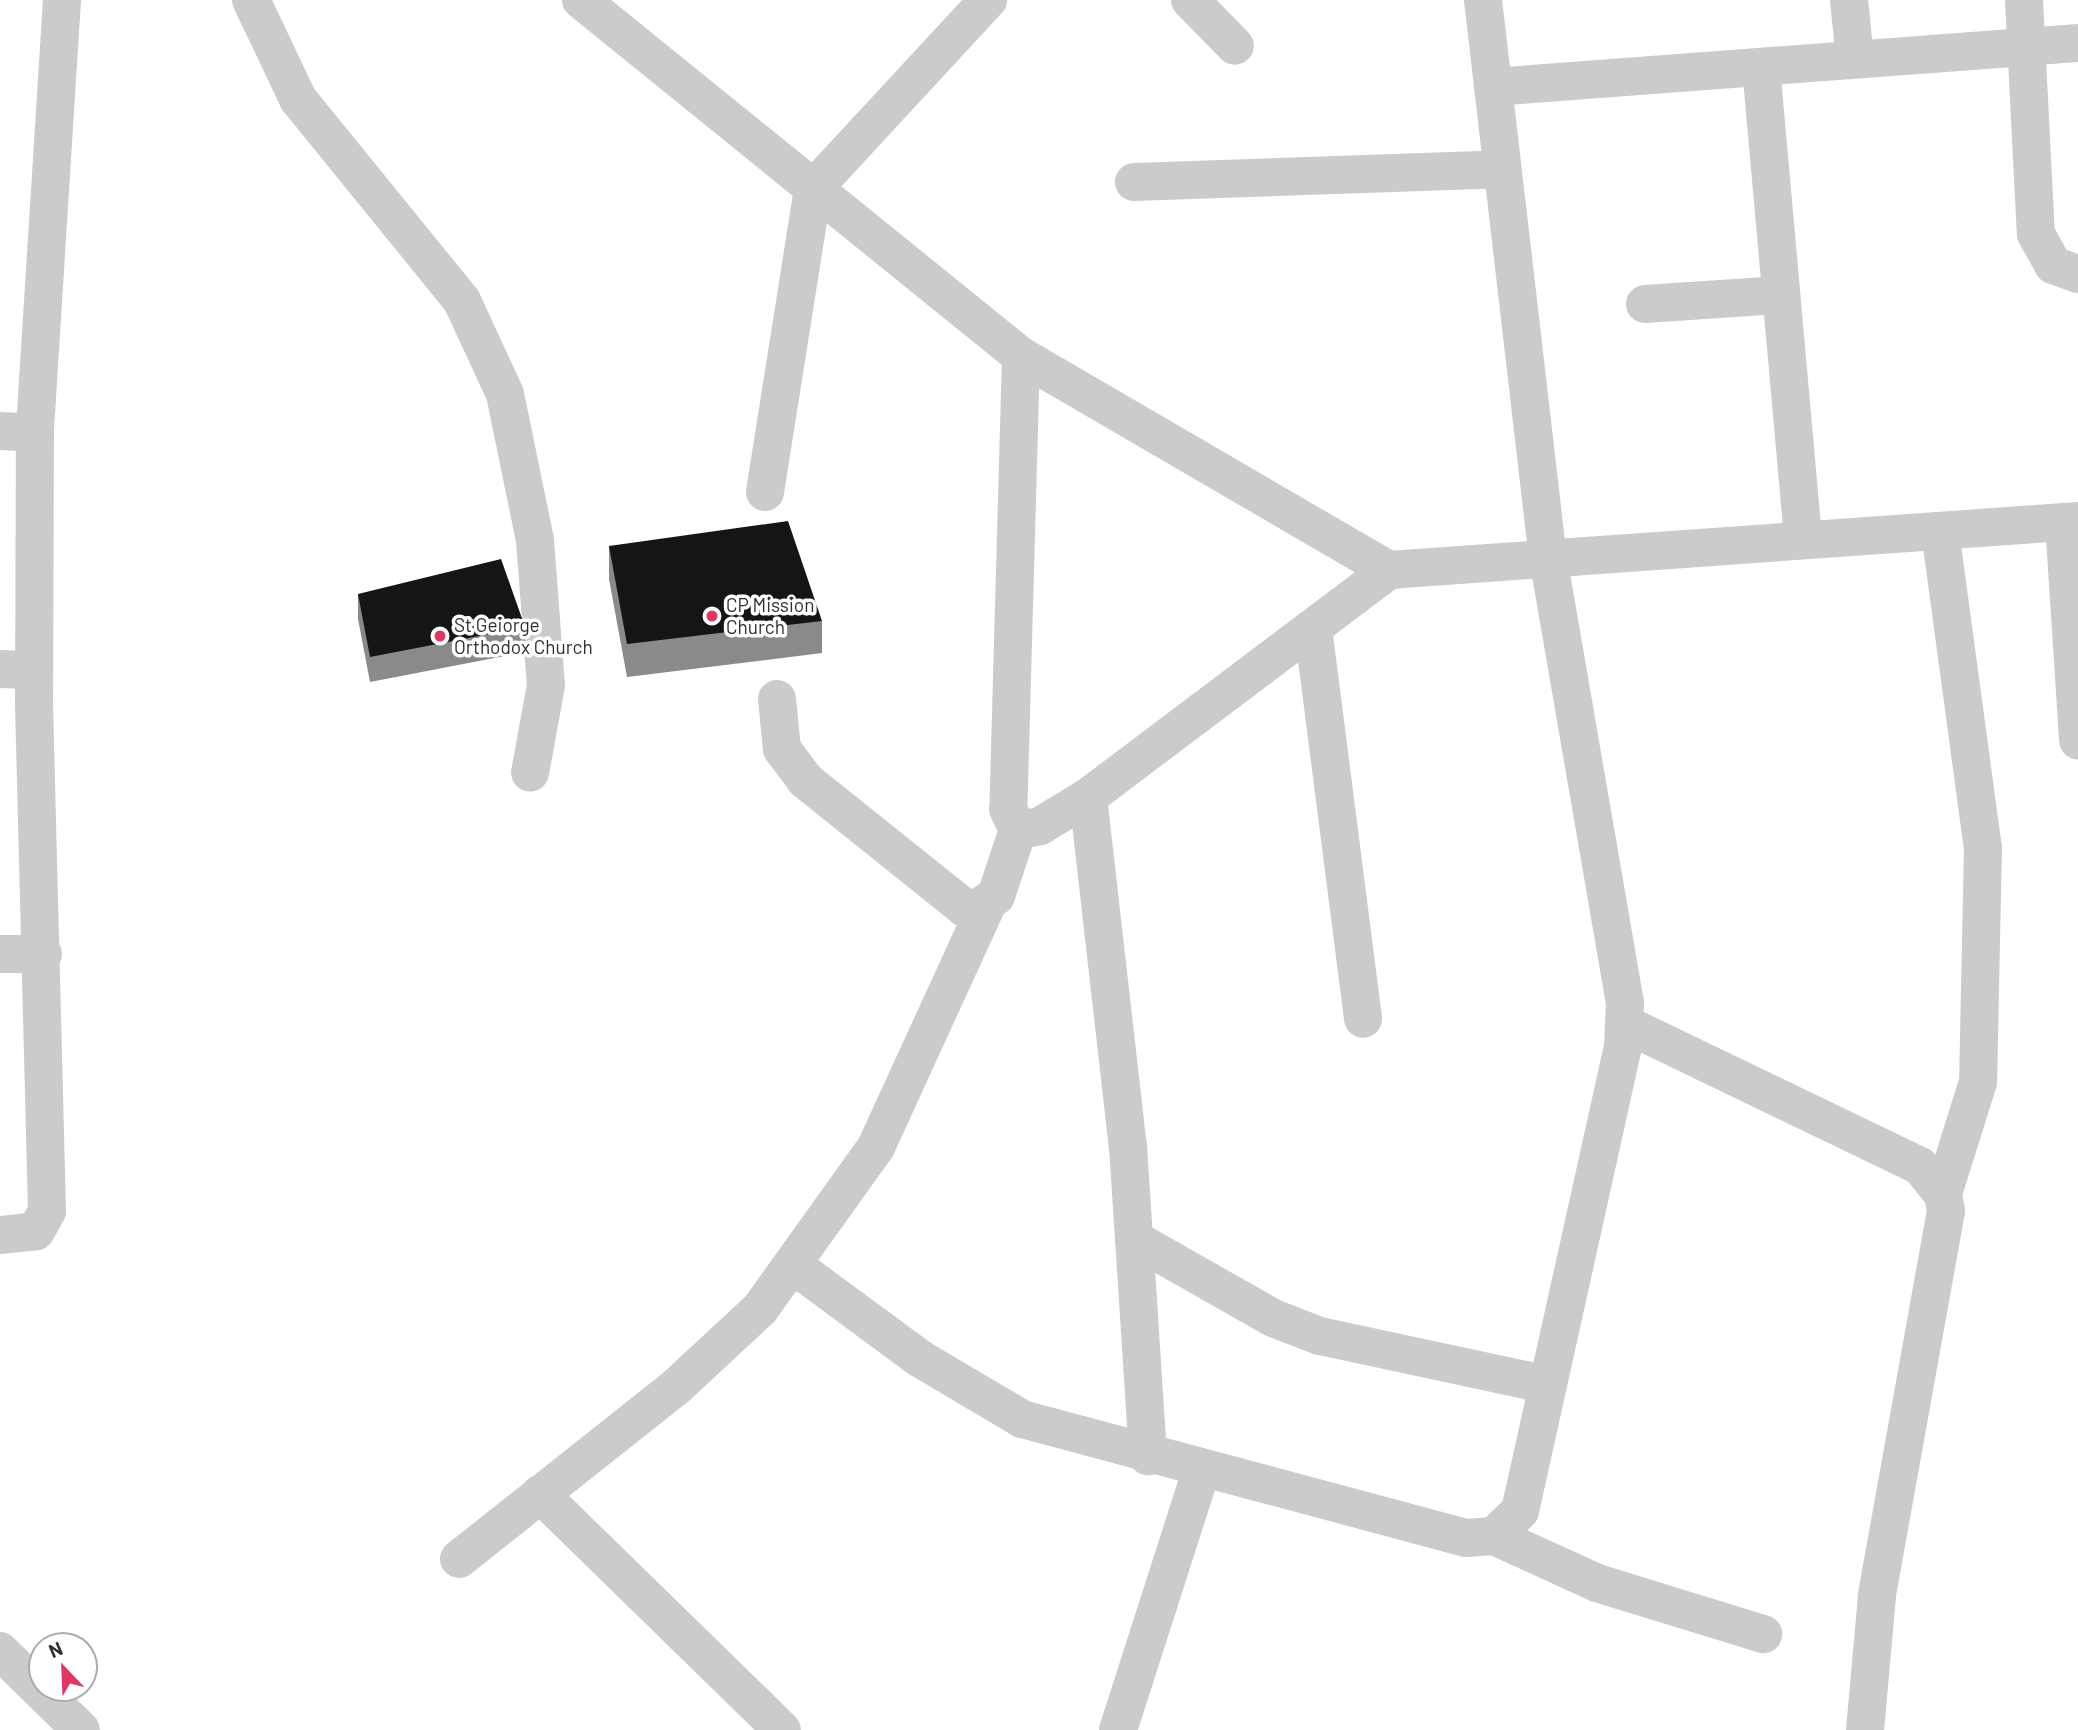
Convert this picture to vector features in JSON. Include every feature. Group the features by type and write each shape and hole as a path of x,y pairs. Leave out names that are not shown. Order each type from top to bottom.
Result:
{"street":[{"path":"0,1235 36,1231 47,1211 43,954 17,669 18,432 62,0"},
{"path":"251,0 298,99 462,301 505,394 535,540 546,685 530,773"},
{"path":"765,492 813,189 988,0"},
{"path":"1190,0 1235,46"},
{"path":"1483,0 1548,559 1625,1024 1520,1511 1494,1536"},
{"path":"1849,0 1855,59"},
{"path":"2024,0 2036,234 2053,265 2078,274"},
{"path":"592,3 813,189 1021,356 1390,570"},
{"path":"1493,87 2078,43"},
{"path":"1761,67 1803,540"},
{"path":"1134,182 1503,169"},
{"path":"1645,304 1781,295"},
{"path":"459,1559 676,1387 760,1308 876,1147 987,904 1001,884 1018,830 1008,809 1021,356"},
{"path":"1018,830 1040,826 1088,797 1390,570 2071,521 2078,741"},
{"path":"1865,1730 1877,1596 1946,1211 1944,1194 1978,1082 1983,847 1940,530"},
{"path":"1313,628 1363,1019"},
{"path":"777,699 782,749 806,780 937,890 965,908 987,904"},
{"path":"1088,797 1134,1239 1148,1457"},
{"path":"0,954 43,954"},
{"path":"1625,1024 1920,1166 1944,1194"},
{"path":"1134,1239 1273,1318 1320,1336 1548,1385"},
{"path":"793,1265 987,1402 1022,1419 1148,1457 1466,1538 1494,1536 1597,1583 1763,1634"},
{"path":"1118,1730 1201,1471"},
{"path":"540,1494 782,1730"},
{"path":"0,1651 81,1730"}],"building":[{"name":"CP Mission Church","path":"788,521 822,621 627,644 609,546"},
{"name":"St Geiorge Orthodox Church","path":"501,559 525,627 370,657 358,594"}],"place":[{"name":"CP Mission Church","path":"712,616"},
{"name":"St Geiorge Orthodox Church","path":"440,636"}]}
